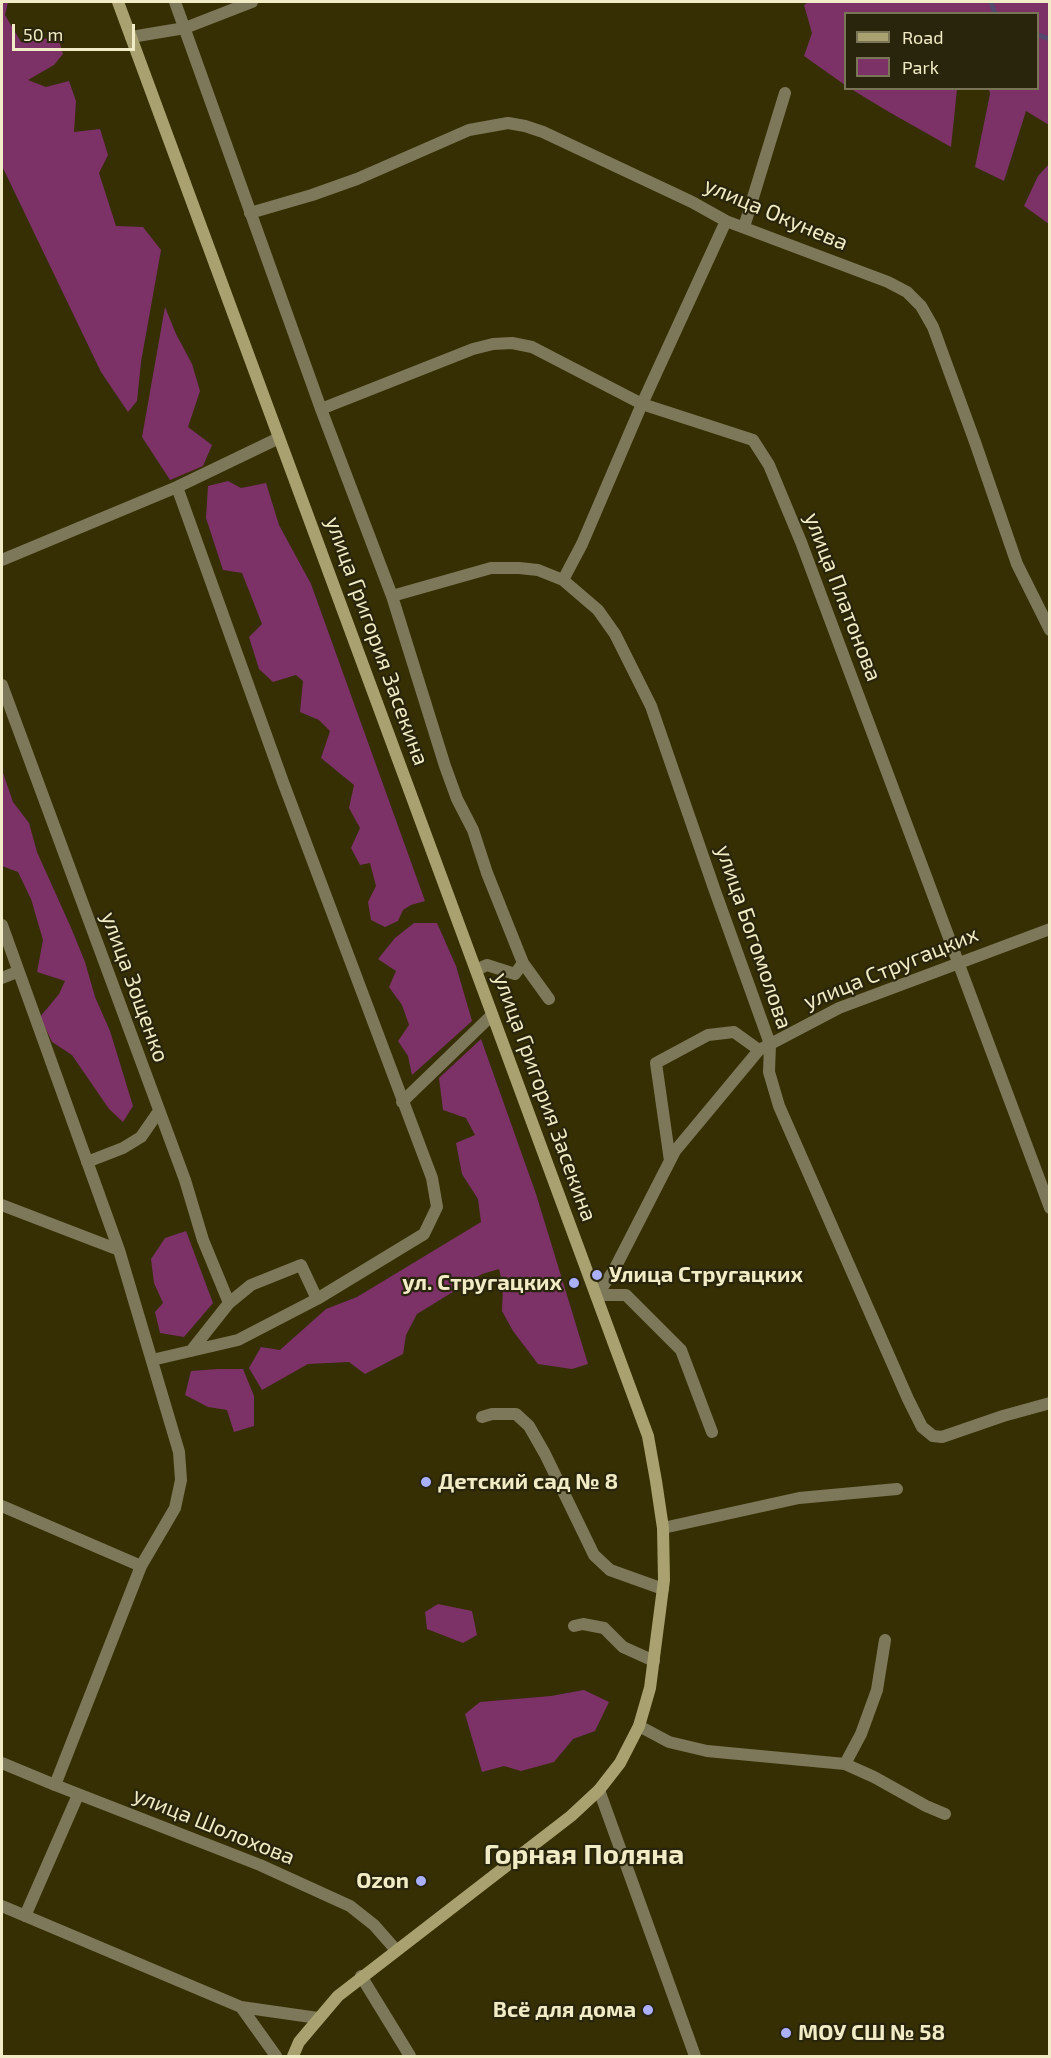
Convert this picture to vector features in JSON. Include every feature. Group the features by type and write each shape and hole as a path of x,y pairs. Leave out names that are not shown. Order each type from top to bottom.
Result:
{"main road":[{"name":"улица Григория Засекина","path":"118,2 648,1436 663,1528 663,1589 650,1688 639,1726 620,1763 599,1790 542,1839 361,1976 338,1996 299,2042 293,2056"}],"street":[{"name":"улица Григория Засекина","path":"175,2 321,409 392,596 457,799 473,830 487,873 523,963 549,999"},
{"path":"131,37 185,28 252,2"},
{"path":"744,227 784,93"},
{"name":"улица Окунева","path":"250,213 357,179 470,130 508,123 543,132 692,202 726,221 888,282 907,292 921,306 933,327 1017,564 1050,630"},
{"path":"563,580 582,544 642,404 726,221"},
{"name":"улица Платонова","path":"321,409 473,349 493,344 512,343 532,347 642,404 753,440 769,465 801,542 1050,1208"},
{"path":"2,560 177,487 279,438"},
{"path":"152,1360 238,1340 317,1299 424,1234 436,1207 432,1178 287,793 177,487"},
{"name":"улица Богомолова","path":"392,596 491,568 519,568 538,570 563,580 598,610 615,634 651,706 770,1044 770,1072 779,1106 922,1427 933,1436 942,1437 1045,1403"},
{"name":"улица Зощенко","path":"2,685 184,1180 203,1240 229,1303"},
{"path":"2,925 119,1251 179,1452 181,1480 175,1508 141,1566 56,1785"},
{"name":"улица Стругацких","path":"597,1295 614,1270 675,1151 759,1050 839,1008 958,961 1050,929"},
{"path":"476,970 487,965 515,974 523,963"},
{"path":"2,978 17,972"},
{"path":"402,1102 492,1015"},
{"path":"670,1161 656,1064 708,1035 734,1032 759,1050"},
{"path":"87,1162 123,1148 141,1137 159,1111"},
{"path":"2,1205 119,1251"},
{"path":"191,1351 229,1303 251,1285 301,1265 317,1299"},
{"path":"597,1295 626,1295 681,1350 712,1432"},
{"path":"482,1417 492,1414 516,1414 529,1426 594,1555 610,1570 663,1589"},
{"path":"663,1528 799,1498 897,1489"},
{"path":"2,1506 141,1566"},
{"path":"574,1626 583,1624 604,1628 623,1647 654,1661"},
{"path":"845,1764 861,1734 877,1690 885,1640"},
{"path":"639,1726 669,1742 707,1751 770,1755 845,1764 945,1814"},
{"name":"улица Шолохова","path":"2,1763 78,1795 260,1865 350,1906 374,1924 396,1950"},
{"path":"599,1790 695,2056"},
{"path":"25,1916 78,1795"},
{"path":"2,1906 241,2007 318,2018"},
{"path":"361,1976 410,2056"},
{"path":"241,2007 276,2056"}],"green space":[{"path":"2,2 8,2 5,15 21,42 58,37 63,54 54,65 28,80 46,87 69,81 76,101 74,132 100,129 108,155 99,173 116,226 143,227 161,250 141,362 137,401 128,412 101,372 2,166"},
{"path":"808,2 1049,2 1049,125 1026,111 1004,181 975,167 989,90 1039,90 1039,12 844,12 844,84 804,56 812,33 804,5"},
{"path":"853,90 957,90 951,147"},
{"path":"1049,164 1049,224 1024,206 1038,176"},
{"path":"165,307 192,364 200,391 188,427 212,445 203,466 170,480 142,437"},
{"path":"228,481 241,488 266,483 279,525 311,584 425,901 403,910 398,921 385,927 371,920 368,902 376,886 370,863 360,865 351,848 360,828 349,808 354,785 321,758 330,731 319,720 300,712 303,681 296,675 273,682 259,669 249,637 262,624 242,573 223,570 206,518 208,486"},
{"path":"2,770 13,802 29,823 37,852 72,930 85,962 95,997 110,1031 133,1106 123,1122 109,1109 72,1055 52,1042 40,1017 59,994 65,981 37,972 43,940 31,899 18,872 2,866"},
{"path":"414,923 437,923 456,966 472,1021 412,1075 408,1056 398,1041 409,1025 402,1005 389,987 396,971 378,959 395,938"},
{"path":"481,1039 536,1194 588,1364 572,1369 538,1364 513,1331 502,1311 503,1286 499,1269 482,1274 417,1314 406,1335 403,1354 365,1374 349,1362 308,1364 262,1390 249,1368 261,1347 280,1350 326,1309 357,1297 481,1222 478,1199 462,1174 456,1143 475,1135 466,1118 443,1110 439,1078"},
{"path":"186,1231 213,1303 184,1337 160,1333 155,1312 163,1303 154,1283 151,1259 165,1238"},
{"path":"243,1369 254,1396 254,1426 234,1432 227,1410 208,1407 185,1395 191,1371"},
{"path":"438,1604 472,1611 477,1635 463,1643 427,1629 425,1612"},
{"path":"584,1690 609,1702 595,1731 573,1739 554,1762 521,1771 504,1766 482,1772 465,1714 480,1702 551,1696"}],"waterway":[{"path":"991,2 994,12"},
{"path":"1039,35 1050,39"}],"place":[{"name":"Улица Стругацких","path":"597,1275"},
{"name":"ул. Стругацких","path":"574,1283"},
{"name":"Детский сад № 8","path":"426,1482"},
{"name":"Ozon","path":"421,1881"},
{"name":"Всё для дома","path":"648,2010"},
{"name":"МОУ СШ № 58","path":"786,2033"}],"district":[{"name":"Горная Поляна","path":"584,1855"}]}
